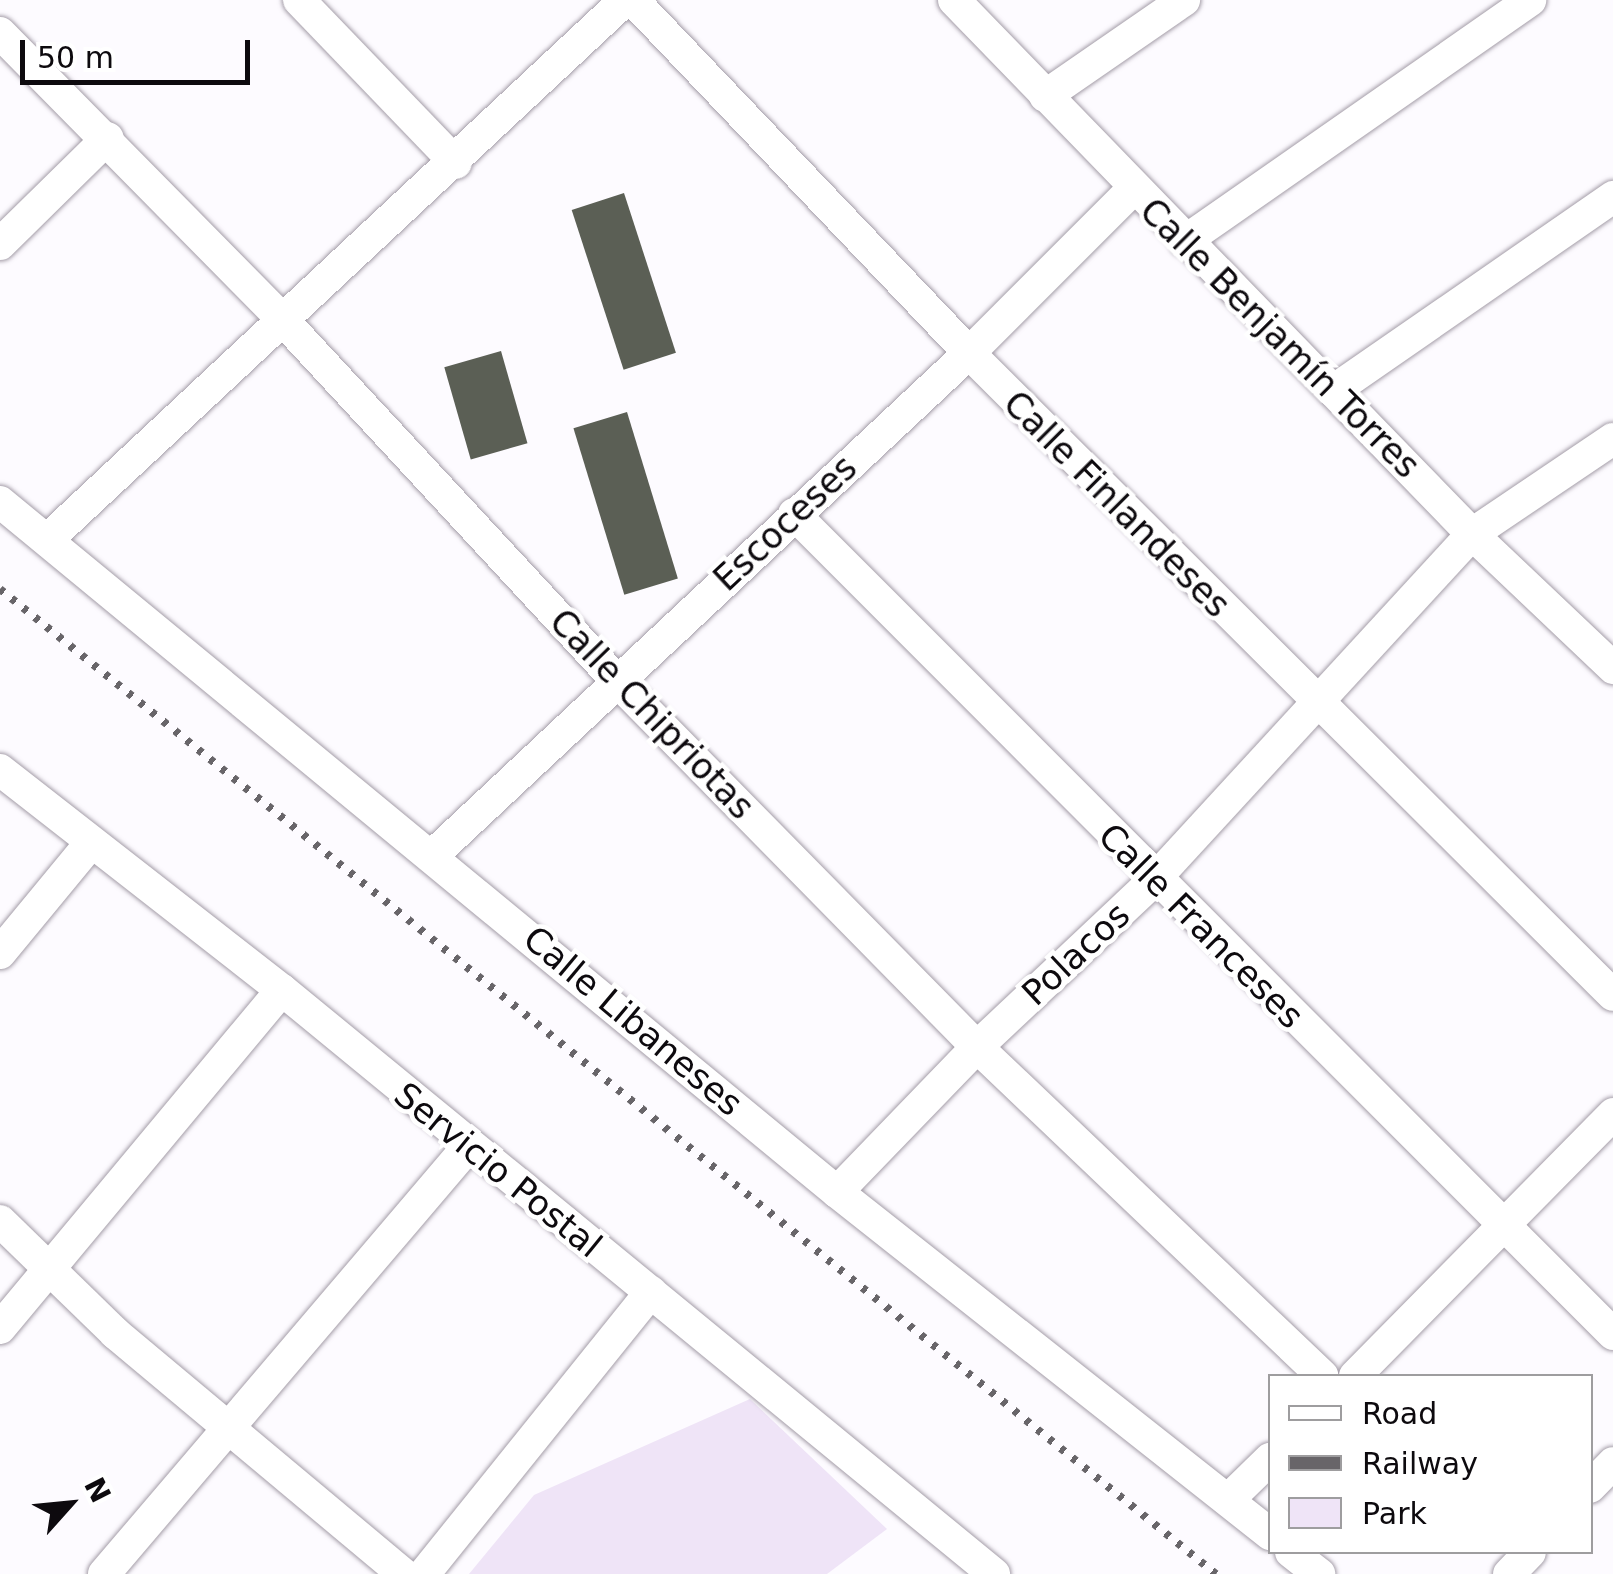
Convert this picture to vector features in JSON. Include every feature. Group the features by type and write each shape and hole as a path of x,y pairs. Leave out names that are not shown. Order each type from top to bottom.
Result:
{"street":[{"path":"299,0 456,162"},
{"path":"47,540 456,162 625,0"},
{"name":"Calle Finlandeses","path":"634,0 969,353 1317,706 1613,995"},
{"name":"Calle Benjamín Torres","path":"954,0 1133,189 1472,534 1613,668"},
{"path":"1045,96 1184,0"},
{"path":"1185,241 1530,0"},
{"name":"Calle Chipriotas","path":"0,33 108,138 282,319 617,681 977,1047 1321,1374"},
{"path":"0,244 108,138"},
{"name":"Escoceses","path":"434,855 969,353 1133,189"},
{"path":"1334,391 1613,197"},
{"name":"Polacos","path":"837,1192 977,1047 1154,880 1472,534 1613,439"},
{"name":"Calle Libaneses","path":"0,502 434,855 837,1192 1268,1532"},
{"name":"Calle Franceses","path":"794,514 1154,880 1613,1334"},
{"name":"Servicio Postal","path":"0,770 282,990 467,1148 650,1292 994,1574"},
{"path":"0,953 90,844"},
{"path":"0,1328 282,990"},
{"path":"1357,1374 1613,1114"},
{"path":"104,1574 467,1148"},
{"path":"0,1221 114,1333 404,1574"},
{"path":"424,1574 650,1292"},
{"path":"1228,1500 1268,1461"},
{"path":"1593,1485 1613,1464"},
{"path":"1294,1554 1319,1574"},
{"path":"1509,1574 1528,1554"}],"green space":[{"path":"750,1399 887,1529 827,1574 469,1574 534,1495"}],"building":[{"path":"624,193 676,353 624,370 572,210"},
{"path":"501,351 527,443 471,460 444,367"},
{"path":"627,412 678,578 624,595 573,428"}],"railway":[{"path":"0,589 1216,1574"}]}
